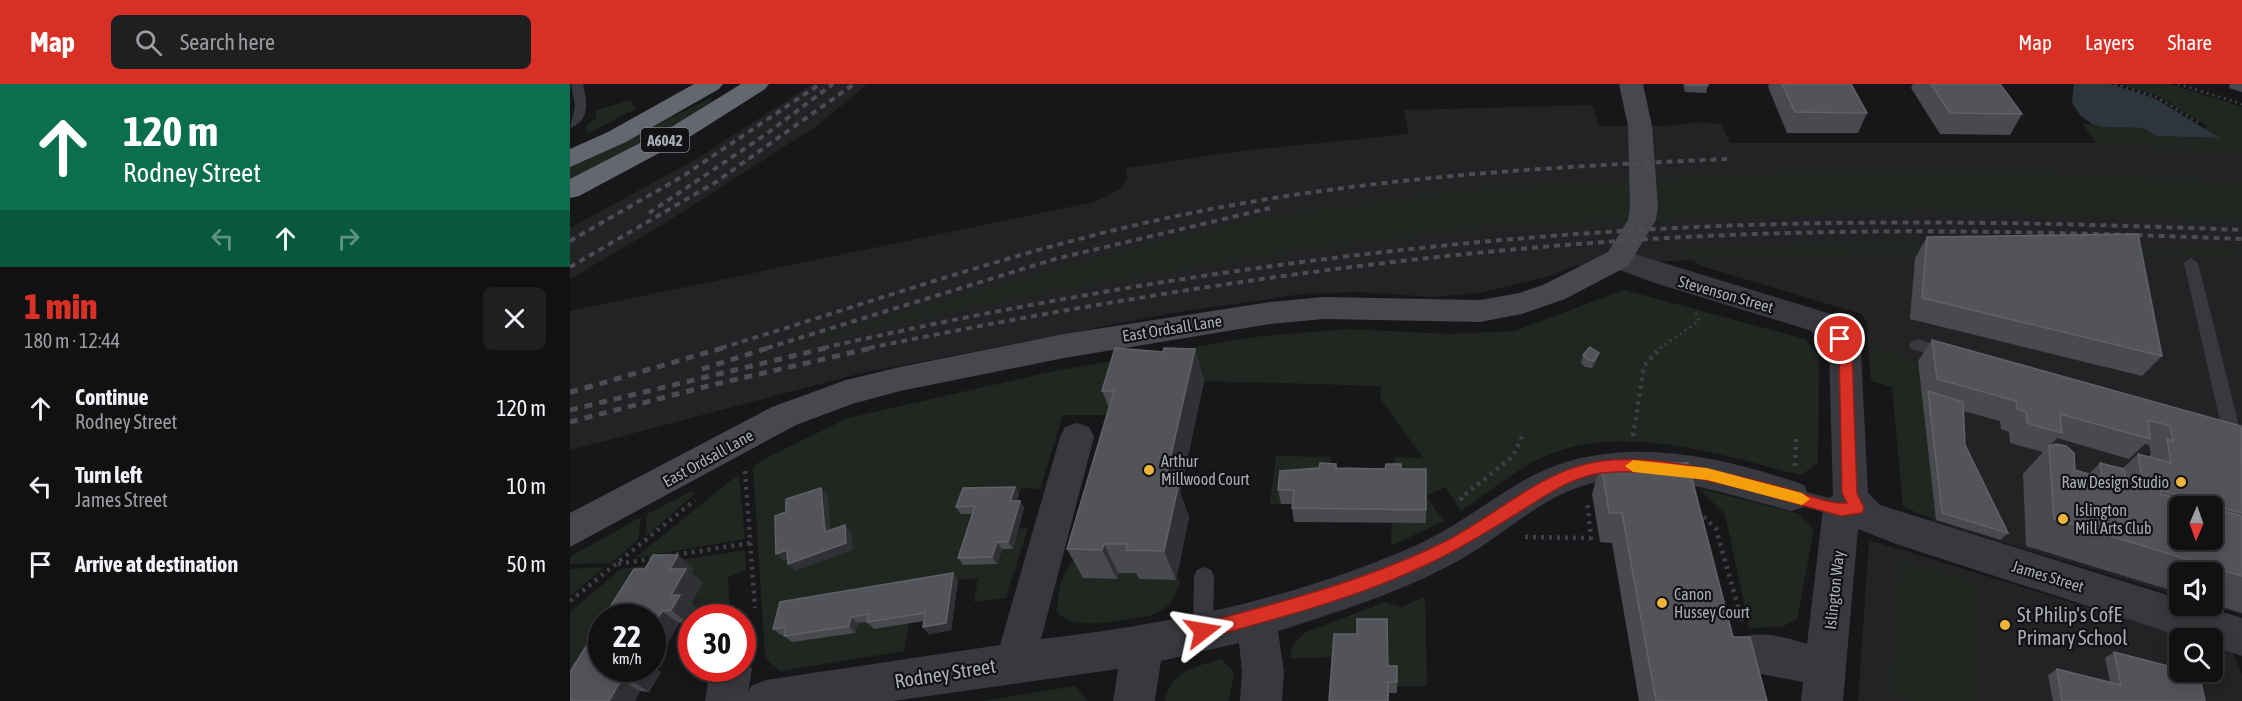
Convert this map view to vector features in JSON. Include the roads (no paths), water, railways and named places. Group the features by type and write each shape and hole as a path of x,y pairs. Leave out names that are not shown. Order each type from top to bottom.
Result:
{"highway":[{"name":"A6042","path":"570,159 638,126 711,84"},
{"name":"A6042","path":"570,190 681,131 757,84"}],"main road":[{"path":"1618,259 1642,220 1644,206 1640,126 1631,84"},
{"name":"East Ordsall Lane","path":"570,531 784,416 846,393 1064,346 1270,313 1324,308 1480,311 1511,305 1554,292 1618,259"}],"street":[{"name":"Stevenson Street","path":"1618,259 1668,277 1820,322 1833,331 1840,339 1845,351 1849,509"},
{"name":"Rodney Street","path":"1018,662 1022,630 1077,437"},
{"name":"Rodney Street","path":"766,701 1143,645 1256,618 1319,600 1418,562 1452,545 1569,475 1600,468 1630,466 1666,468 1793,482"},
{"name":"Islington Way","path":"1824,686 1832,610 1849,509"},
{"name":"James Street","path":"1849,509 1915,534 2242,637"},
{"path":"1256,618 1263,672 1261,701"},
{"name":"Islington Way","path":"1748,643 1771,654 1800,660 1824,686"},
{"path":"1134,701 1143,645"},
{"path":"726,701 729,682"}],"lane":[{"path":"570,124 577,120 581,109 577,84"},
{"path":"2191,263 2237,436"},
{"path":"1917,345 1962,358"},
{"path":"2209,428 2237,436"},
{"path":"1793,482 1849,509"},
{"path":"1203,631 1204,576"}],"railway":[{"path":"570,241 683,176 820,84"},
{"path":"649,213 765,135 833,84"},
{"path":"570,267 716,182 854,84"},
{"path":"721,348 1058,245 1172,217 1241,204 1448,176 1727,159"},
{"path":"767,348 1055,259 1270,208"},
{"path":"823,348 1025,306 1229,272 1331,258 1536,237 1714,226 1940,222 2242,230"},
{"path":"869,348 1082,308 1296,274 1404,261 1620,241 1728,235 1921,231 2242,239"},
{"path":"585,388 726,347"},
{"path":"702,369 771,347"},
{"path":"570,410 830,347"},
{"path":"570,422 712,385 876,347"},
{"path":"570,392 593,386"}],"place":[{"name":"Arthur Millwood Court","path":"1149,470"},
{"name":"Raw Design Studio","path":"2181,482"},
{"name":"Islington Mill Arts Club","path":"2063,519"},
{"name":"Canon Hussey Court","path":"1662,603"},
{"name":"St Philip's CofE Primary School","path":"2005,625"}]}
